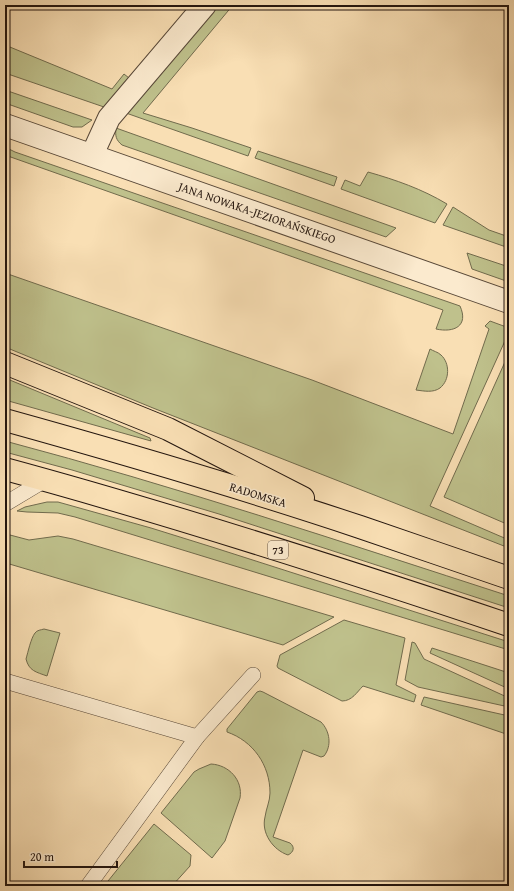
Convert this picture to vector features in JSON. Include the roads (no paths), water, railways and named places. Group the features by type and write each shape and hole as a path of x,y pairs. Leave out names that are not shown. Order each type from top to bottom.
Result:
{"main road":[{"path":"5,362 168,429 359,527"},
{"name":"RADOMSKA","path":"5,420 184,472 359,527 509,578"},
{"name":"73","path":"5,469 159,513 509,624"}],"street":[{"path":"92,155 109,118 205,5"},
{"name":"JANA NOWAKA-JEZIORAŃSKIEGO","path":"5,125 509,302"}],"lane":[{"path":"5,504 45,480"},
{"path":"88,886 197,737 253,675"},
{"path":"5,681 197,737"}]}
